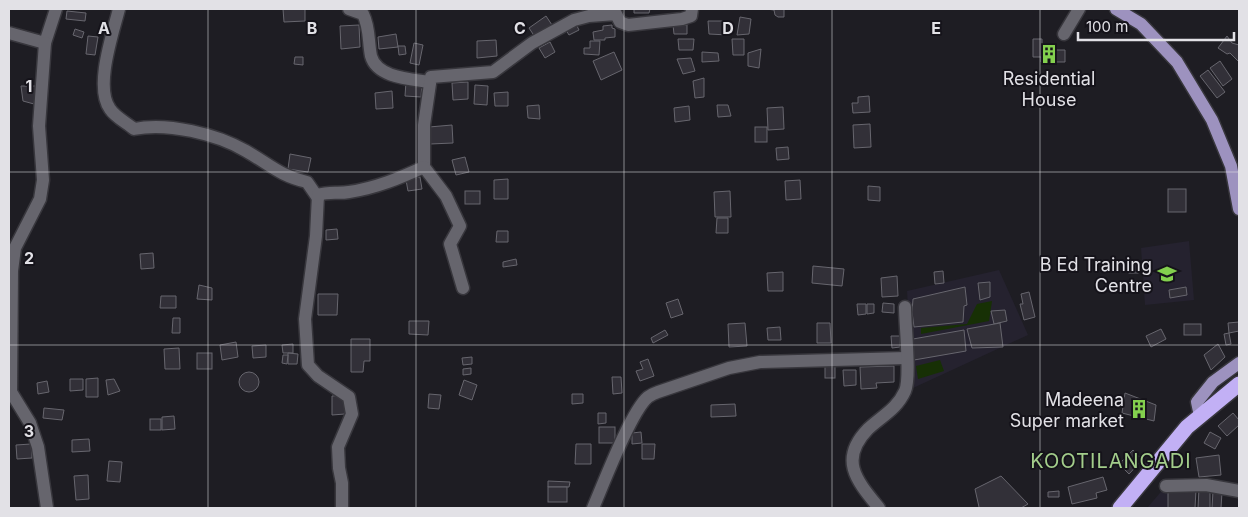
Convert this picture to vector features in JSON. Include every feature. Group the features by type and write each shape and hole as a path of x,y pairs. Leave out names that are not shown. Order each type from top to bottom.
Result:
{"highway":[{"path":"1119,508 1188,426 1239,384"}],"main road":[{"path":"1116,9 1142,24 1177,62 1212,120 1231,166 1239,209"},
{"path":"1200,416 1197,402 1213,382 1239,363"}],"street":[{"path":"47,508 38,447 30,423 11,392 12,271 15,248 40,198 42,180 39,126 45,43 56,9"},
{"path":"119,9 105,69 104,91 109,109 134,129 149,126 194,132 245,150 287,177 307,182 318,198"},
{"path":"349,9 363,14 366,19 372,57 380,67 388,74 429,82"},
{"path":"463,288 450,244 460,226 446,196 424,167 424,125 431,77 435,75 493,72 532,43 574,20 590,16 616,14 620,22 628,25 691,16 692,9"},
{"path":"1064,34 1079,9"},
{"path":"9,33 45,43"},
{"path":"342,508 342,483 338,468 338,447 352,414 349,397 318,376 308,365 305,320 316,236 318,195 327,192 347,193 375,187 424,167"},
{"path":"879,508 857,482 852,471 852,461 855,450 868,430 893,409 906,389 906,307"},
{"path":"593,508 621,443 640,407 647,398 658,392 729,368 760,362 906,358"},
{"path":"1166,486 1206,485 1239,491"}],"shaded area":[{"name":"B Ed Training Centre","path":"1189,241 1194,300 1145,305 1141,248"},
{"path":"999,270 1028,335 913,388 907,291"},
{"path":"1166,486 1171,508 1147,508"}],"green space":[{"path":"992,301 989,321 921,334 921,328 967,324 977,304"},
{"path":"940,360 944,371 918,379 916,366"}],"building":[{"path":"283,9 305,9 305,21 284,22"},
{"path":"634,9 650,9 649,13 634,13"},
{"path":"766,9 784,9 784,17 778,17 775,15 774,10"},
{"path":"67,11 86,13 85,21 66,19"},
{"path":"546,16 552,25 535,37 529,28"},
{"path":"740,17 751,19 749,34 737,35"},
{"path":"708,21 726,21 728,35 709,34"},
{"path":"576,24 579,30 569,35 566,30"},
{"path":"359,25 360,47 341,49 340,26"},
{"path":"612,25 612,28 615,29 615,37 605,38 605,40 594,40 593,32 603,30 603,26"},
{"path":"673,25 687,25 687,34 674,34"},
{"path":"75,29 84,32 82,38 73,35"},
{"path":"396,34 398,47 379,49 378,37"},
{"path":"88,36 98,37 95,55 86,54"},
{"path":"1227,36 1232,43 1239,45 1239,62 1230,53 1227,54 1218,48"},
{"path":"678,39 694,39 693,50 679,50"},
{"path":"732,39 744,39 744,55 733,55"},
{"name":"Residential House","path":"1033,39 1042,39 1042,50 1065,50 1065,62 1041,62 1041,57 1033,57"},
{"path":"496,40 497,56 477,58 477,41"},
{"path":"590,41 600,41 599,55 584,54 584,48 590,48"},
{"path":"550,42 555,52 545,58 539,48"},
{"path":"414,43 423,45 419,65 410,63"},
{"path":"398,46 405,46 406,54 399,55"},
{"path":"761,49 759,68 748,66 748,53"},
{"path":"614,52 622,70 601,80 593,61"},
{"path":"702,52 718,53 719,61 702,62"},
{"path":"295,57 303,57 303,65 294,64"},
{"path":"691,58 695,71 683,74 677,59"},
{"path":"1220,61 1232,79 1223,86 1210,68"},
{"path":"1208,70 1225,92 1217,98 1200,76"},
{"path":"704,78 704,97 695,98 693,81"},
{"path":"406,82 422,83 421,97 405,96"},
{"path":"468,82 468,99 453,100 452,83"},
{"path":"475,85 488,86 487,105 474,104"},
{"path":"21,86 37,86 34,104 23,101"},
{"path":"392,91 393,108 376,109 375,93"},
{"path":"508,92 508,106 495,106 494,93"},
{"path":"869,96 870,112 853,113 852,103 858,103 858,97"},
{"path":"539,105 540,119 528,118 527,106"},
{"path":"717,105 728,105 731,116 718,117"},
{"path":"689,106 690,120 675,122 674,108"},
{"path":"783,107 784,129 768,130 767,108"},
{"path":"870,124 871,147 854,148 853,125"},
{"path":"452,125 453,143 430,144 429,127"},
{"path":"755,127 767,127 767,142 755,142"},
{"path":"788,147 789,159 777,160 776,148"},
{"path":"290,154 311,158 308,172 288,169"},
{"path":"465,157 469,172 456,175 452,160"},
{"path":"420,177 422,189 408,191 406,180"},
{"path":"508,179 508,199 494,199 494,180"},
{"path":"800,180 801,199 786,200 785,181"},
{"path":"868,186 880,187 880,201 868,200"},
{"path":"1168,189 1186,189 1186,212 1168,212"},
{"path":"465,191 480,191 480,204 465,204"},
{"path":"730,191 731,217 715,217 714,192"},
{"path":"717,218 728,218 728,233 716,233"},
{"path":"337,229 338,239 326,240 326,230"},
{"path":"497,231 508,231 508,242 496,242"},
{"path":"153,253 154,268 141,269 140,254"},
{"path":"516,259 517,265 503,267 503,262"},
{"path":"1129,261 1138,261 1138,273 1129,273"},
{"path":"813,266 844,269 842,286 812,283"},
{"path":"943,271 944,283 935,284 934,272"},
{"path":"783,272 783,291 768,291 767,273"},
{"path":"897,276 898,296 882,297 881,278"},
{"path":"990,282 990,297 980,300 978,283"},
{"path":"199,285 212,288 212,300 197,299"},
{"path":"965,287 967,305 964,306 963,322 914,327 913,299"},
{"path":"1186,287 1187,295 1170,298 1169,290"},
{"path":"1029,292 1035,317 1024,320 1020,304 1023,304 1021,294"},
{"path":"318,294 338,294 337,315 318,315"},
{"path":"161,296 176,296 176,308 160,308"},
{"path":"678,299 683,314 671,318 666,303"},
{"path":"883,303 894,304 894,313 882,312"},
{"path":"857,304 866,304 866,314 858,315"},
{"path":"867,304 874,304 874,313 867,314"},
{"path":"1005,310 1007,321 994,324 991,311"},
{"path":"173,318 180,318 180,333 172,333"},
{"path":"409,321 429,321 428,335 409,334"},
{"path":"1239,322 1239,331 1229,333 1228,323"},
{"path":"745,323 747,346 729,347 728,324"},
{"path":"817,323 830,323 831,343 817,343"},
{"path":"1000,323 1003,347 972,348 967,329"},
{"path":"1184,324 1201,324 1201,335 1184,335"},
{"path":"780,327 781,340 768,340 767,328"},
{"path":"1161,329 1166,339 1151,347 1146,336"},
{"path":"665,330 668,335 653,343 651,338"},
{"path":"964,330 966,351 914,360 913,339"},
{"path":"1229,333 1231,344 1226,345 1224,334"},
{"path":"891,336 900,336 900,347 892,348"},
{"path":"351,339 370,339 370,361 364,361 363,372 351,372"},
{"path":"236,342 238,357 222,360 220,345"},
{"path":"293,344 293,353 283,353 282,345"},
{"path":"1218,344 1225,357 1211,370 1204,355"},
{"path":"266,345 266,357 253,358 252,346"},
{"path":"179,348 180,369 165,369 164,349"},
{"path":"197,353 212,353 212,369 197,369"},
{"path":"288,353 298,354 297,364 288,364"},
{"path":"283,355 288,355 287,364 282,363"},
{"path":"472,357 472,364 463,365 462,358"},
{"path":"648,359 654,376 640,381 636,371 643,369 640,362"},
{"path":"825,361 835,361 835,378 825,378"},
{"path":"894,366 894,382 876,383 877,388 861,389 860,367"},
{"path":"471,368 471,374 463,375 463,369"},
{"path":"843,370 856,370 856,385 844,386"},
{"path":"245,372 253,372 259,378 259,386 253,392 245,392 239,386 239,378"},
{"path":"612,377 621,377 622,393 613,394"},
{"path":"98,378 98,397 86,397 86,379"},
{"path":"70,379 83,379 83,390 70,391"},
{"path":"114,379 120,391 108,395 106,380"},
{"path":"464,380 477,385 472,400 459,395"},
{"path":"47,381 49,392 38,394 37,383"},
{"name":"Madeena Super market","path":"1125,393 1156,405 1154,421 1122,413"},
{"path":"429,394 441,395 439,409 428,408"},
{"path":"572,394 583,394 583,403 572,404"},
{"path":"345,395 345,414 332,415 332,396"},
{"path":"735,404 736,416 711,417 711,405"},
{"path":"44,408 64,410 62,420 43,418"},
{"path":"598,413 606,413 606,423 598,424"},
{"path":"1233,413 1239,420 1239,425 1227,436 1218,426"},
{"path":"174,416 175,429 162,430 162,417"},
{"path":"150,419 161,419 161,430 150,430"},
{"path":"599,427 615,427 615,443 599,443"},
{"path":"641,432 642,443 632,444 632,433"},
{"path":"1210,432 1221,438 1215,449 1204,443"},
{"path":"89,439 90,451 72,452 72,440"},
{"path":"31,444 32,458 17,459 16,445"},
{"path":"576,444 591,444 591,464 575,464"},
{"path":"642,444 655,444 654,459 642,459"},
{"path":"1133,450 1142,460 1129,474 1119,464"},
{"path":"1219,455 1221,475 1199,477 1196,458"},
{"path":"109,461 122,462 120,482 107,481"},
{"path":"88,475 89,499 76,500 74,476"},
{"path":"1001,476 1028,504 1021,508 978,508 975,489"},
{"path":"1103,477 1107,490 1096,493 1097,498 1072,504 1068,487"},
{"path":"548,481 570,482 569,487 548,487"},
{"path":"548,487 567,487 567,502 548,502"},
{"path":"1199,488 1210,488 1210,508 1198,508"},
{"path":"1183,489 1196,490 1195,508 1168,508 1168,492 1182,492"},
{"path":"1059,491 1059,497 1048,497 1048,492"},
{"path":"1213,491 1222,492 1221,508 1212,508"}],"place":[{"name":"Residential House","path":"1049,54"},
{"name":"B Ed Training Centre","path":"1167,274"},
{"name":"Madeena Super market","path":"1139,409"}],"district":[{"name":"KOOTILANGADI","path":"1111,461"}]}
